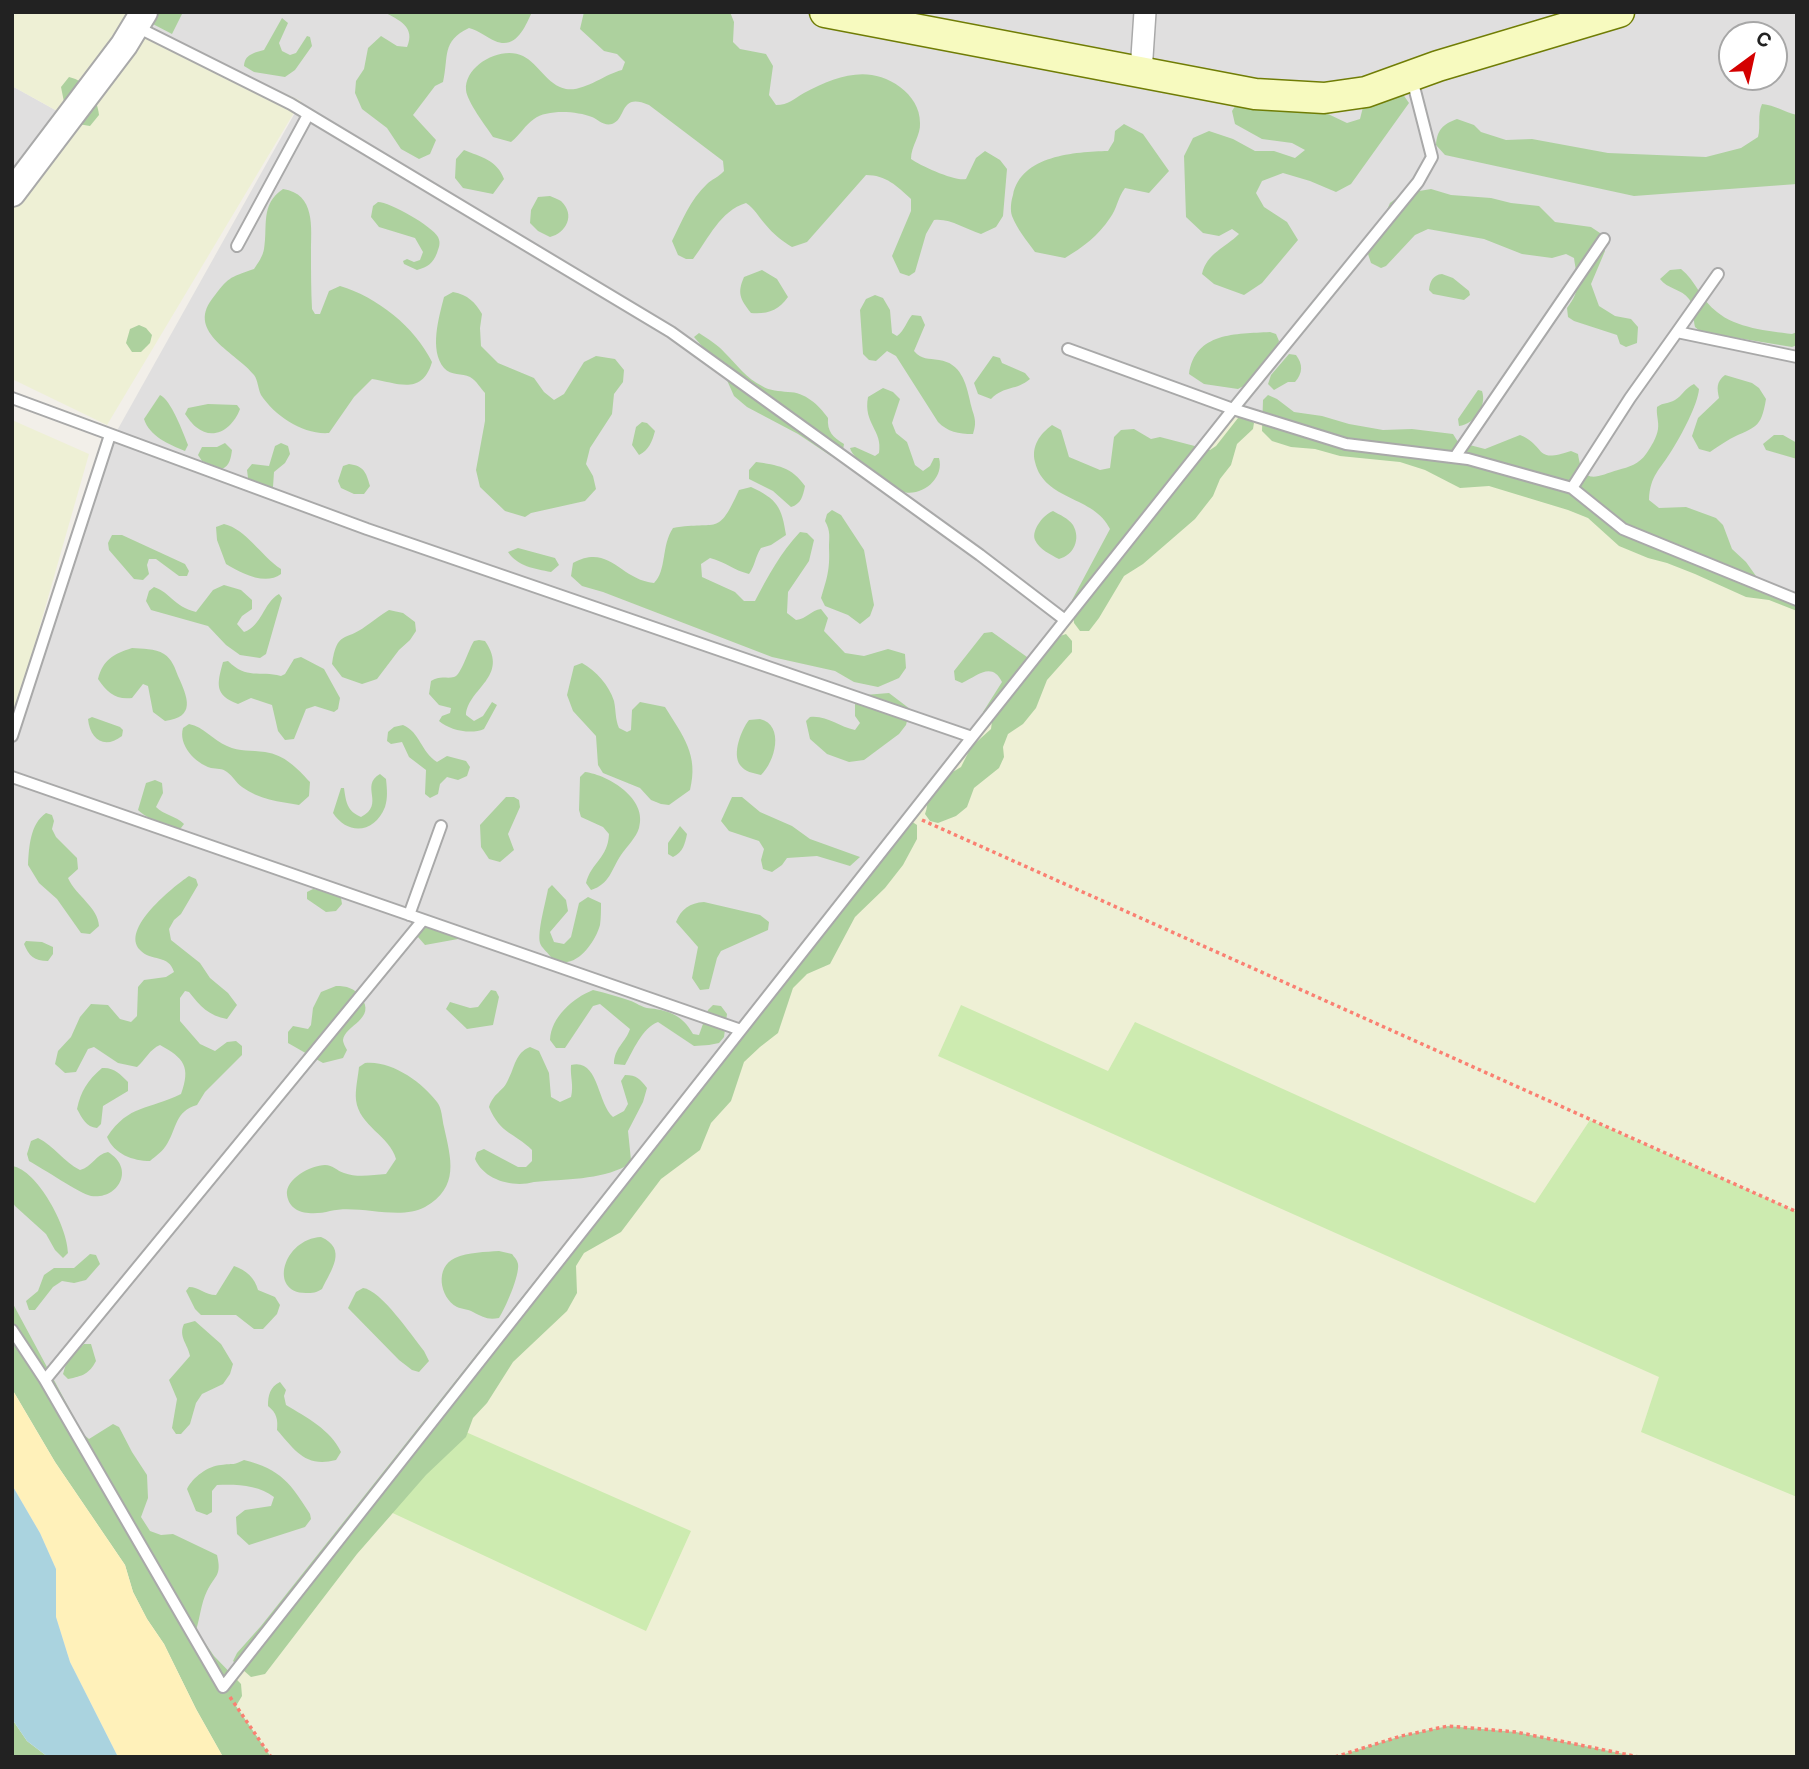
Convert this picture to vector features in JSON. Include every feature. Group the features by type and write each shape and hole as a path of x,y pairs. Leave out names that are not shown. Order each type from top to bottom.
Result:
{"main road":[{"path":"825,12 1255,94 1324,98 1366,92 1619,12"}],"street":[{"path":"1141,72 1145,12"},
{"path":"12,193 124,45 140,19"}],"lane":[{"path":"140,19 291,104 671,332 980,555 1065,620"},
{"path":"12,1330 45,1380 223,1687 910,815 1233,409 1418,182 1432,157 1411,76"},
{"path":"237,246 308,115"},
{"path":"1455,457 1604,239"},
{"path":"1572,488 1630,398 1718,274"},
{"path":"1677,332 1797,357"},
{"path":"1068,349 1233,409 1346,444 1468,458 1572,488 1623,529 1797,600"},
{"path":"12,398 367,529 972,737"},
{"path":"12,736 110,435"},
{"path":"12,778 741,1030"},
{"path":"410,915 441,826"},
{"path":"45,1380 423,920"}],"path":[{"path":"910,815 1797,1212"},
{"path":"223,1687 271,1757"},
{"path":"1335,1757 1401,1736 1448,1726 1516,1732 1639,1757"}],"shaded area":[{"path":"143,12 1797,12 1797,600 223,1687 12,1330 12,732 114,436 301,102 136,23"},
{"path":"12,86 68,117 12,189"}],"green space":[{"path":"16,12 143,12 137,24 301,101 107,425 12,379 12,189 68,117 12,86 12,19"},
{"path":"154,12 183,12 172,34 149,22"},
{"path":"384,12 532,12 519,36 509,42 495,41 469,28 454,38 448,50 443,82 435,86 413,115 436,140 430,154 419,159 401,149 387,128 362,109 355,93 356,81 364,69 368,48 381,36 397,46 407,47 408,29"},
{"path":"584,12 730,12 734,22 733,42 740,49 766,54 773,66 769,95 776,105 788,103 816,87 852,75 864,74 888,80 908,94 919,112 920,127 911,159 939,173 961,179 966,179 976,158 985,151 1000,160 1007,169 1003,216 996,227 981,234 952,222 934,220 926,234 915,272 909,276 900,273 892,256 911,211 911,199 885,179 866,175 807,242 792,247 788,245 771,231 746,203 729,212 693,259 686,259 678,255 672,241 696,197 724,171 723,161 649,105 639,102 628,104 612,124 578,113 546,114 531,121 511,142 493,137 467,95 467,81 478,65 495,55 505,53 523,56 548,79 566,89 580,88 622,70 625,62 617,54 604,51 580,29"},
{"path":"282,18 288,23 279,43 282,51 290,55 296,53 307,36 310,37 312,46 295,70 285,77 254,72 244,66 248,56 264,50"},
{"path":"69,77 86,86 96,102 99,115 90,126 78,124 65,107 61,87"},
{"path":"1400,90 1409,103 1351,184 1336,192 1283,173 1262,181 1256,193 1264,207 1287,222 1298,240 1262,283 1244,295 1214,284 1202,274 1212,256 1239,234 1232,229 1219,236 1203,233 1186,217 1184,156 1193,138 1209,131 1233,139 1255,151 1274,151 1295,158 1305,150 1292,143 1262,139 1235,124 1232,111 1239,100 1307,104 1347,123 1360,119 1363,107"},
{"path":"1762,104 1797,115 1797,184 1634,196 1445,155 1436,145 1442,128 1457,119 1474,125 1481,132 1506,140 1532,139 1608,153 1706,157 1741,148 1758,137"},
{"path":"1124,124 1143,134 1169,171 1149,193 1125,188 1112,215 1100,230 1065,258 1035,252 1011,214 1018,182 1027,171 1051,158 1108,151 1114,141 1115,131"},
{"path":"464,150 488,160 501,173 504,179 493,194 463,188 455,178 456,159"},
{"path":"283,189 294,192 301,198 309,213 312,309 315,314 320,314 329,291 340,286 354,291 381,306 405,325 432,362 422,380 408,385 372,379 354,397 329,433 309,431 290,423 274,410 261,395 254,375 217,342 205,322 206,311 222,286 230,279 254,269 260,259 264,249 268,209 271,201"},
{"path":"1431,189 1451,195 1539,206 1555,222 1591,227 1600,233 1605,251 1591,284 1599,306 1615,316 1631,319 1638,327 1637,343 1626,347 1620,344 1617,335 1568,317 1567,308 1575,295 1577,284 1574,258 1566,254 1552,258 1522,254 1484,239 1428,229 1415,235 1386,266 1381,268 1371,263 1368,254 1390,203 1402,194"},
{"path":"550,196 561,201 568,217 561,232 550,237 530,223 531,210 538,197"},
{"path":"378,202 401,210 434,232 439,239 439,245 430,264 417,270 404,264 403,261 407,259 414,262 420,260 423,252 415,238 379,227 371,217 373,206"},
{"path":"1681,269 1711,307 1725,317 1733,322 1763,330 1792,334 1797,332 1797,345 1792,347 1701,332 1695,327 1689,299 1660,279 1670,270"},
{"path":"762,270 777,279 788,297 772,311 751,313 742,300 741,287 744,277"},
{"path":"1442,274 1453,278 1469,291 1470,295 1464,300 1433,294 1429,290 1431,281"},
{"path":"453,292 471,300 482,314 481,346 498,363 534,378 554,400 564,394 584,362 596,356 615,359 624,370 623,382 614,394 612,414 590,448 586,464 596,489 585,501 531,513 525,517 505,511 480,487 476,470 485,421 485,393 470,377 447,371 439,361 437,352 436,333 444,297"},
{"path":"875,295 883,298 890,310 892,333 897,336 912,315 921,316 925,325 914,351 923,357 953,365 961,375 967,387 974,418 973,434 954,432 938,422 896,356 887,351 876,361 869,360 863,354 860,310 866,299"},
{"path":"139,325 152,335 150,343 141,352 132,352 126,343 130,329"},
{"path":"1270,332 1276,334 1279,341 1275,351 1247,384 1238,389 1204,384 1189,374 1199,350 1208,343 1231,335"},
{"path":"699,333 719,347 756,383 771,390 800,394 816,404 828,418 832,434 844,444 843,450 837,457 831,456 798,434 747,407 734,396 718,360 694,337"},
{"path":"1289,354 1298,358 1301,365 1300,375 1295,382 1288,382 1274,390 1268,384 1271,375"},
{"path":"993,356 1025,373 1030,379 991,399 978,394 974,383"},
{"path":"1725,375 1752,383 1766,399 1762,416 1756,426 1710,452 1699,449 1692,436 1698,418 1719,398 1718,385"},
{"path":"1694,384 1699,389 1696,403 1680,437 1654,478 1649,500 1659,508 1686,507 1716,518 1723,525 1732,549 1756,576 1768,585 1793,594 1797,592 1797,611 1769,600 1746,597 1695,574 1619,546 1588,518 1568,510 1489,486 1460,488 1425,470 1400,462 1340,456 1315,449 1291,447 1272,441 1262,431 1263,400 1268,395 1294,412 1383,430 1412,429 1453,434 1458,442 1485,449 1520,435 1545,455 1571,451 1578,454 1583,471 1592,477 1637,463 1652,445 1657,432 1657,407 1675,400"},
{"path":"883,388 900,399 892,423 896,433 907,442 915,465 923,471 930,466 934,458 939,458 940,466 935,480 923,490 908,493 900,491 864,466 850,448 855,447 875,456 879,453 878,438 867,406 868,397"},
{"path":"1478,390 1482,391 1483,397 1481,408 1475,418 1459,426 1458,419"},
{"path":"160,395 168,403 180,425 188,445 185,451 161,439 150,430 144,419"},
{"path":"208,404 237,405 240,409 228,427 216,433 209,433 196,427 185,414 188,408"},
{"path":"1233,409 1468,459 1797,600 1797,1757 1639,1757 1516,1732 1448,1726 1401,1736 1335,1757 271,1757 223,1687"},
{"path":"1247,417 1254,423 1253,429 1237,444 1231,465 1220,479 1213,496 1195,519 1143,564 1124,576 1089,631 1080,631 1074,623 1072,600 1110,529 1103,518 1093,510 1059,492 1040,475 1034,456 1040,436 1052,425 1061,430 1069,457 1100,470 1110,468 1114,437 1121,430 1134,429 1151,439 1160,437 1210,450 1238,418"},
{"path":"12,420 89,454 12,724"},
{"path":"642,422 655,431 650,445 639,455 632,445 636,427"},
{"path":"1774,435 1783,435 1797,443 1797,459 1766,450 1763,444"},
{"path":"225,443 232,450 225,468 202,461 198,455 202,447 217,447"},
{"path":"281,443 288,446 290,454 285,463 274,472 273,487 267,489 248,478 247,470 252,464 269,466 275,446"},
{"path":"756,462 777,466 795,475 805,486 799,502 791,507 773,491 749,479 749,470"},
{"path":"343,466 358,466 366,473 370,486 364,494 354,494 341,488 338,481"},
{"path":"751,487 777,505 786,535 761,548 749,574 710,558 701,564 702,577 735,592 744,601 755,601 787,548 800,532 807,533 814,540 809,561 788,592 787,613 796,620 821,609 828,618 824,631 845,653 864,656 888,649 905,654 906,668 899,678 878,687 854,682 835,671 772,657 582,586 571,576 573,563 596,557 615,564 632,576 654,583 661,571 673,528 715,524 721,521 739,490"},
{"path":"832,510 841,515 864,550 874,605 870,616 860,624 848,615 825,606 821,598 829,562 829,534 825,521"},
{"path":"1053,511 1073,525 1076,536 1075,546 1069,554 1059,559 1039,546 1034,536 1039,523"},
{"path":"224,524 246,537 281,569 281,574 268,579 261,578 226,564 217,540 216,527"},
{"path":"112,535 122,535 185,564 189,571 187,576 179,576 156,559 149,559 149,574 143,580 134,579 109,550 108,543"},
{"path":"518,548 555,558 559,565 551,572 527,566 516,561 508,552"},
{"path":"224,585 241,590 252,600 252,609 242,616 237,624 244,632 255,625 274,598 279,594 282,598 266,654 260,658 240,655 208,626 151,610 146,601 149,591 154,587 196,612 213,590"},
{"path":"389,610 403,613 415,622 416,631 410,640 377,679 362,684 342,677 332,664 339,641"},
{"path":"992,632 1027,657 1040,659 1060,636 1066,634 1072,641 1072,652 1047,680 1036,708 1023,724 1008,734 999,768 974,788 967,807 956,816 938,823 930,821 925,814 931,778 951,773 961,767 971,747 991,729 992,721 983,712 1002,682 994,672 989,671 962,683 955,680 954,671 984,633"},
{"path":"474,641 485,641 493,664 491,673 468,706 466,715 474,721 483,716 492,702 497,705 484,729 460,731 439,721 442,716 450,713 451,708 439,705 429,694 431,681 457,675"},
{"path":"132,648 157,651 171,661 186,699 187,705 182,715 165,721 153,712 148,686 143,684 132,698 121,698 101,684 98,679 106,662 114,655"},
{"path":"301,657 324,669 340,698 338,709 334,712 315,706 306,709 294,739 285,740 278,731 272,705 251,698 238,704 221,693 219,677 223,662 228,661 247,673 281,676 294,659"},
{"path":"582,663 597,674 609,689 619,728 627,732 631,730 632,710 640,702 665,707 688,746 692,766 690,790 669,805 661,804 651,800 640,788 603,773 598,765 596,736 573,711 567,695 574,666"},
{"path":"889,693 910,709 906,725 899,734 864,760 849,762 827,754 810,739 806,721 810,717 822,718 855,730 860,723 855,716 855,703 865,695"},
{"path":"92,717 120,727 123,730 122,736 109,742 99,740 89,726 88,719"},
{"path":"760,719 773,728 775,736 770,762 761,775 742,767 737,755 738,742 746,724 749,720"},
{"path":"189,724 232,748 265,752 285,759 310,782 309,796 299,805 269,799 248,791 225,771 205,766 185,747 183,728"},
{"path":"403,725 413,732 427,753 437,762 447,756 466,761 470,767 467,776 458,780 447,777 440,784 438,794 430,798 425,794 426,770 409,757 402,742 391,744 387,741 388,732"},
{"path":"585,772 605,778 624,790 638,807 640,817 636,835 609,876 591,890 586,883 588,876 606,849 609,834 603,827 581,817 580,777"},
{"path":"380,774 386,779 387,793 381,816 361,828 353,828 339,820 333,813 341,788 344,788 350,809 361,817 372,806 372,784"},
{"path":"155,780 162,783 163,793 156,807 181,821 184,824 181,828 158,822 138,810 146,783"},
{"path":"506,797 519,800 520,807 508,834 514,850 500,862 489,859 481,847 480,825"},
{"path":"732,797 742,797 760,812 792,826 810,839 860,857 850,866 817,856 787,858 772,872 763,869 761,860 764,849 759,841 729,831 721,821"},
{"path":"46,813 52,815 52,829 56,837 77,858 78,869 68,878 98,919 99,926 90,934 81,933 57,899 39,883 28,865 34,830"},
{"path":"902,818 917,825 917,839 903,865 885,888 855,917 830,964 807,974 793,988 778,1033 744,1062 731,1101 711,1123 700,1150 661,1179 621,1232 584,1253 576,1266 577,1293 567,1311 513,1362 487,1403 473,1418 466,1437 426,1475 357,1554 265,1674 251,1677 233,1661 237,1653 626,1166 594,1176 517,1184 500,1181 479,1166 475,1159 477,1152 484,1149 518,1167 526,1167 532,1161 532,1150 498,1123 489,1107 493,1098 506,1084 518,1057 530,1047 539,1051 549,1073 551,1097 560,1102 571,1097 571,1065 587,1068 613,1117 624,1111 628,1104 621,1081 625,1075 640,1080 647,1088 628,1131 631,1160"},
{"path":"680,826 687,834 681,850 673,857 668,854 668,843"},
{"path":"189,876 196,879 198,885 169,929 171,940 200,963 210,978 228,993 237,1005 227,1019 221,1018 205,1010 185,991 180,998 180,1021 200,1044 215,1051 227,1042 236,1041 242,1046 242,1055 205,1092 197,1105 184,1111 161,1151 150,1161 137,1160 119,1152 107,1137 115,1126 132,1113 181,1094 185,1070 180,1059 160,1045 137,1067 118,1063 94,1047 88,1049 76,1072 65,1073 55,1064 58,1051 71,1037 80,1017 91,1004 108,1005 120,1019 131,1022 137,1016 138,987 144,980 166,977 174,972 172,966 164,960 144,954 140,950 136,941 137,931 151,909"},
{"path":"552,885 566,900 568,911 550,932 554,942 564,944 571,937 579,903 588,897 601,903 600,925 593,941 581,955 566,962 550,956 540,943 542,916 548,889"},
{"path":"313,889 330,892 341,898 342,904 336,911 326,912 307,899 307,892"},
{"path":"704,902 760,915 769,922 768,930 721,951 709,989 700,990 692,978 698,947 676,922 687,908"},
{"path":"417,915 457,929 458,939 425,945 418,937 413,924"},
{"path":"26,941 42,942 53,947 53,954 48,961 36,959 26,948"},
{"path":"336,986 356,991 365,1005 365,1011 345,1035 343,1041 347,1050 343,1058 323,1063 288,1043 288,1032 293,1026 308,1029 313,1008 321,992"},
{"path":"491,990 496,991 499,997 493,1025 467,1029 446,1009 450,1002 470,1008 478,1007"},
{"path":"593,990 673,1014 689,1027 693,1034 699,1035 708,1010 713,1005 721,1006 727,1014 724,1037 719,1043 694,1046 658,1022 647,1029 625,1065 614,1064 616,1054 630,1029 600,1004 593,1006 565,1048 556,1048 550,1040 559,1016 571,1003"},
{"path":"961,1005 1108,1071 1135,1022 1535,1203 1590,1120 1797,1212 1797,1497 1641,1432 1659,1377 938,1056"},
{"path":"365,1063 385,1065 405,1074 437,1102 441,1110 450,1161 450,1172 444,1191 425,1207 403,1213 341,1209 311,1213 298,1210 289,1202 287,1189 294,1178 306,1170 325,1165 354,1175 386,1174 396,1159 388,1144 368,1124 358,1109 356,1096 359,1067"},
{"path":"102,1068 119,1074 128,1082 128,1091 103,1106 101,1124 97,1128 87,1124 77,1109 85,1087"},
{"path":"38,1138 80,1170 108,1152 121,1167 120,1182 116,1188 101,1196 91,1196 79,1191 29,1161 27,1154 31,1141"},
{"path":"12,1166 32,1178 50,1202 67,1242 68,1253 63,1258 46,1234 12,1201"},
{"path":"321,1237 329,1242 336,1254 322,1289 313,1293 294,1291 287,1285 284,1276 290,1256 308,1240"},
{"path":"499,1251 512,1254 518,1262 518,1269 512,1292 499,1318 485,1318 451,1302 442,1282 444,1268 449,1262 466,1255"},
{"path":"90,1254 96,1255 100,1264 86,1280 74,1283 62,1281 53,1287 35,1310 29,1310 26,1301 38,1291 44,1275 54,1268 74,1268"},
{"path":"234,1266 246,1272 258,1290 275,1297 280,1305 277,1314 263,1329 254,1329 236,1315 201,1315 186,1291 193,1287 216,1295"},
{"path":"363,1288 387,1305 424,1351 429,1361 419,1372 399,1360 348,1308 356,1292"},
{"path":"12,1302 83,1434 89,1439 113,1424 119,1427 147,1475 148,1498 141,1517 150,1531 161,1535 173,1534 217,1555 217,1575 205,1596 196,1630 214,1656 241,1684 242,1696 236,1706 271,1757 223,1757 164,1644 133,1592 125,1565 55,1462 12,1389"},
{"path":"195,1321 221,1344 233,1364 223,1384 202,1394 196,1403 190,1424 181,1434 176,1434 172,1428 177,1399 169,1380 190,1356 182,1329 184,1324"},
{"path":"84,1344 91,1344 96,1361 85,1374 68,1379 63,1374 65,1367 71,1356"},
{"path":"280,1382 286,1390 286,1405 317,1425 337,1444 341,1452 336,1460 316,1462 302,1456 277,1430 276,1417 268,1402 272,1389"},
{"path":"434,1418 691,1531 646,1631 369,1502"},
{"path":"244,1460 267,1468 291,1486 310,1514 311,1519 305,1527 249,1545 237,1534 236,1517 245,1510 271,1506 274,1497 247,1486 217,1485 212,1491 212,1512 207,1515 196,1511 187,1489 193,1480 211,1467"},
{"path":"12,1719 27,1741 48,1757 12,1757"},
{"path":"1448,1726 1516,1732 1639,1757 1335,1757 1401,1736"}],"sand":[{"path":"12,1389 55,1462 125,1565 133,1592 164,1644 223,1757 118,1757 70,1662 56,1617 56,1569 40,1533 12,1485"}],"water":[{"path":"12,1485 40,1533 56,1569 56,1617 70,1662 118,1757 48,1757 27,1741 12,1719"}]}
